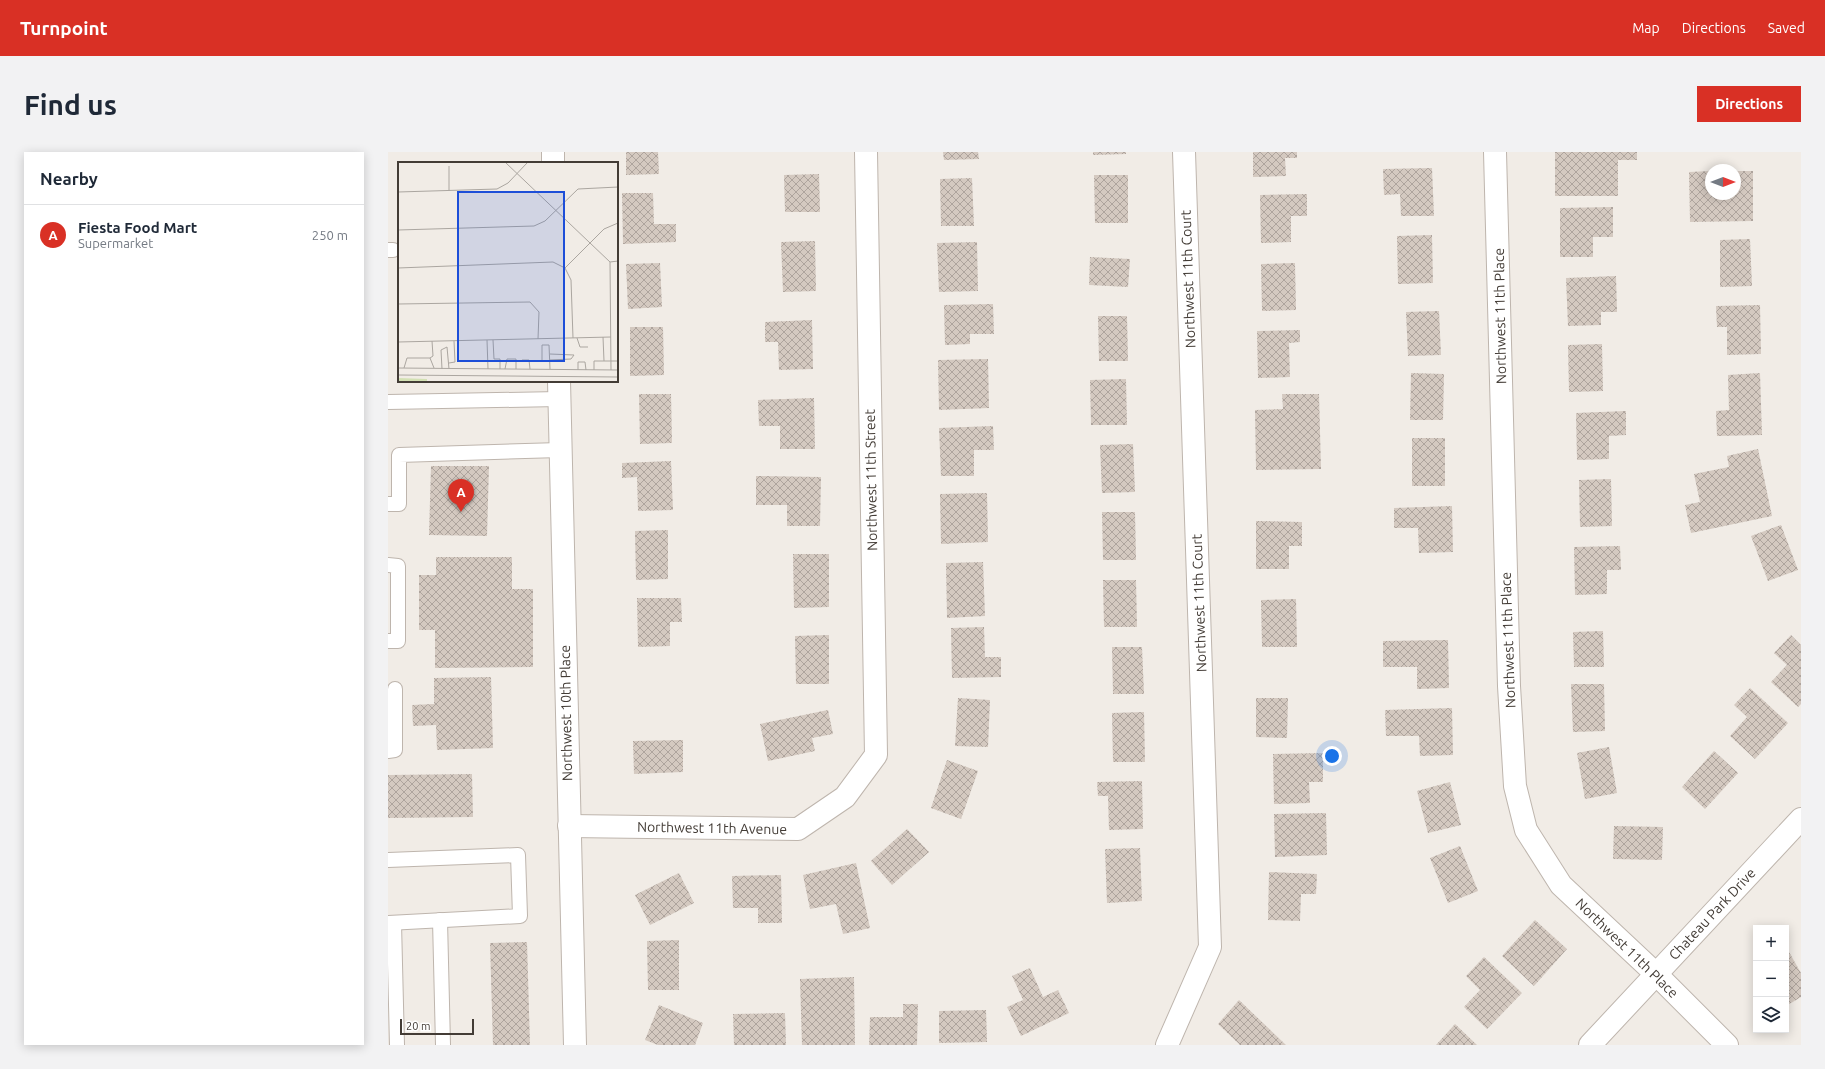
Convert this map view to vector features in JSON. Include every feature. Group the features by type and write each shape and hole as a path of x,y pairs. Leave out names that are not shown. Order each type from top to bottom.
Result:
{"street":[{"path":"553,152 554,162"},
{"name":"Northwest 11th Street","path":"845,798 876,756 866,152"},
{"name":"Northwest 11th Court","path":"1167,1045 1210,947 1184,152"},
{"name":"Northwest 11th Place","path":"1495,152 1509,686 1515,786 1526,830 1561,885 1656,974 1727,1045"},
{"name":"Northwest 10th Place","path":"559,390 575,1045"},
{"name":"Northwest 11th Avenue","path":"569,826 798,829 845,798"},
{"name":"Chateau Park Drive","path":"1590,1045 1801,819"}],"lane":[{"path":"388,402 559,390"},
{"path":"388,504 399,504 399,454 560,450"},
{"path":"388,566 398,566 398,641 388,641"},
{"path":"388,750 395,750 395,689"},
{"path":"388,860 518,855 520,916 391,923 397,1045"},
{"path":"440,920 443,1045"}],"building":[{"path":"626,152 658,152 659,174 626,175"},
{"path":"943,152 978,152 979,159 944,160"},
{"path":"1093,152 1126,152 1126,154 1093,155"},
{"path":"1253,152 1297,152 1297,158 1285,158 1286,176 1253,177"},
{"path":"1555,152 1637,152 1637,160 1618,160 1618,196 1555,196"},
{"path":"1432,168 1434,216 1401,216 1400,194 1384,195 1383,169"},
{"path":"1705,171 1705,200 1741,200 1741,171 1753,171 1753,221 1690,222 1689,172"},
{"path":"819,174 820,212 785,212 784,175"},
{"path":"1094,175 1128,175 1128,223 1095,223"},
{"path":"972,178 974,226 941,226 940,179"},
{"path":"622,193 653,193 654,224 676,224 676,242 623,244"},
{"path":"1307,194 1307,216 1291,216 1291,242 1261,243 1260,195"},
{"path":"1613,207 1613,237 1593,237 1593,257 1560,257 1560,208"},
{"path":"1432,235 1433,283 1398,284 1397,236"},
{"path":"1750,239 1752,286 1720,287 1720,240"},
{"path":"815,241 816,291 783,292 781,242"},
{"path":"977,242 978,291 939,292 937,243"},
{"path":"1090,257 1130,259 1128,287 1089,285"},
{"path":"660,263 662,307 628,309 626,264"},
{"path":"1295,263 1296,310 1262,311 1261,264"},
{"path":"1616,276 1617,312 1601,312 1601,325 1568,326 1566,278"},
{"path":"993,304 994,334 970,334 970,344 945,345 944,305"},
{"path":"1760,305 1761,354 1727,355 1727,327 1717,327 1716,306"},
{"path":"1439,311 1441,355 1408,356 1406,312"},
{"path":"1098,316 1127,316 1128,361 1099,361"},
{"path":"812,320 813,369 779,370 778,342 765,342 765,322"},
{"path":"630,327 663,327 664,375 630,376"},
{"path":"1300,330 1300,342 1289,343 1290,377 1258,378 1257,331"},
{"path":"1602,344 1603,391 1569,392 1568,345"},
{"path":"988,359 989,408 939,410 938,360"},
{"path":"1411,373 1444,374 1443,420 1410,420"},
{"path":"1760,373 1762,435 1717,436 1716,411 1729,410 1728,375"},
{"path":"1126,379 1127,425 1091,425 1090,380"},
{"path":"639,394 671,394 672,443 640,444"},
{"path":"1282,394 1319,394 1321,469 1256,470 1255,410 1283,409"},
{"path":"814,398 815,449 780,449 780,426 759,426 758,400"},
{"path":"1626,411 1626,435 1609,436 1609,459 1577,460 1576,413"},
{"path":"993,426 994,450 974,450 974,476 941,476 939,428"},
{"path":"1412,438 1445,438 1445,486 1412,486"},
{"path":"1133,444 1135,492 1102,493 1100,445"},
{"path":"1758,449 1772,516 1691,533 1685,505 1700,502 1694,474 1729,467 1727,456"},
{"path":"671,461 673,510 638,511 637,477 622,478 622,463"},
{"path":"431,466 489,466 487,536 429,535"},
{"path":"756,476 821,477 820,526 787,526 787,505 756,505"},
{"path":"1611,479 1612,526 1580,527 1579,480"},
{"path":"987,493 988,542 941,544 940,494"},
{"path":"1452,506 1453,552 1419,553 1418,528 1394,528 1394,508"},
{"path":"1102,512 1135,512 1136,560 1103,560"},
{"path":"1256,521 1302,522 1302,546 1289,546 1289,569 1256,569"},
{"path":"1781,525 1798,570 1768,581 1751,536"},
{"path":"668,530 668,579 636,580 635,531"},
{"path":"1620,546 1621,570 1607,570 1607,594 1575,595 1574,547"},
{"path":"793,554 829,554 829,607 794,608"},
{"path":"436,557 512,557 512,589 533,589 533,667 435,668 435,630 419,630 419,575 436,575"},
{"path":"983,562 985,616 947,618 946,563"},
{"path":"1103,580 1136,580 1137,627 1104,627"},
{"path":"637,598 681,598 682,622 670,622 670,646 638,647"},
{"path":"1296,599 1297,647 1262,647 1261,600"},
{"path":"984,627 985,657 1001,657 1001,677 952,678 951,628"},
{"path":"1603,631 1604,667 1574,667 1573,632"},
{"path":"829,635 829,684 796,684 795,636"},
{"path":"1791,635 1801,645 1801,704 1798,707 1771,682 1787,665 1774,653"},
{"path":"1448,640 1449,688 1417,689 1417,667 1383,667 1383,641"},
{"path":"1112,647 1142,647 1144,694 1113,694"},
{"path":"491,677 493,748 437,750 436,725 413,726 412,705 434,704 434,678"},
{"path":"1571,684 1604,684 1605,731 1573,732"},
{"path":"1750,688 1788,723 1755,759 1730,736 1747,717 1734,705"},
{"path":"958,698 990,700 988,747 955,746"},
{"path":"1256,698 1288,698 1287,738 1256,737"},
{"path":"1452,708 1453,755 1420,756 1419,736 1386,736 1385,710"},
{"path":"828,710 833,734 812,738 815,751 768,761 760,724"},
{"path":"1144,712 1145,762 1113,762 1112,713"},
{"path":"683,740 683,772 634,774 633,741"},
{"path":"1609,747 1617,793 1585,799 1577,753"},
{"path":"1714,751 1738,773 1705,809 1682,787"},
{"path":"1323,753 1323,782 1309,782 1310,803 1274,804 1273,754"},
{"path":"947,760 978,771 961,819 931,808"},
{"path":"472,774 473,817 388,818 388,775"},
{"path":"1142,781 1143,829 1109,830 1108,796 1098,796 1097,782"},
{"path":"1450,782 1461,825 1428,833 1417,791"},
{"path":"1326,813 1327,855 1275,857 1274,814"},
{"path":"1614,826 1663,827 1662,860 1613,859"},
{"path":"907,829 929,852 892,885 871,861"},
{"path":"1460,846 1478,891 1448,903 1430,858"},
{"path":"1140,848 1142,901 1107,903 1105,849"},
{"path":"856,863 870,928 843,934 836,904 810,909 803,875"},
{"path":"1269,872 1317,874 1316,894 1301,894 1300,921 1268,920"},
{"path":"679,873 694,903 650,925 635,895"},
{"path":"781,875 782,923 758,923 758,908 733,908 732,876"},
{"path":"1535,920 1567,949 1534,986 1502,956"},
{"path":"679,940 679,990 648,990 647,941"},
{"path":"527,942 530,1045 493,1045 490,943"},
{"path":"1789,952 1801,973 1801,997 1789,1004"},
{"path":"1484,957 1522,993 1487,1029 1464,1007 1480,990 1466,976"},
{"path":"1030,968 1043,997 1058,990 1069,1013 1021,1036 1007,1007 1023,1000 1012,976"},
{"path":"854,977 855,1045 802,1045 800,979"},
{"path":"1239,1000 1286,1045 1240,1045 1218,1024"},
{"path":"903,1004 918,1004 917,1045 869,1045 870,1017 903,1017"},
{"path":"659,1005 703,1023 695,1045 658,1045 645,1040"},
{"path":"986,1010 987,1042 939,1043 939,1011"},
{"path":"785,1013 786,1045 734,1045 733,1014"},
{"path":"1455,1024 1477,1045 1436,1045"}],"place":[{"name":"Fiesta Food Mart","path":"461,512"}]}
